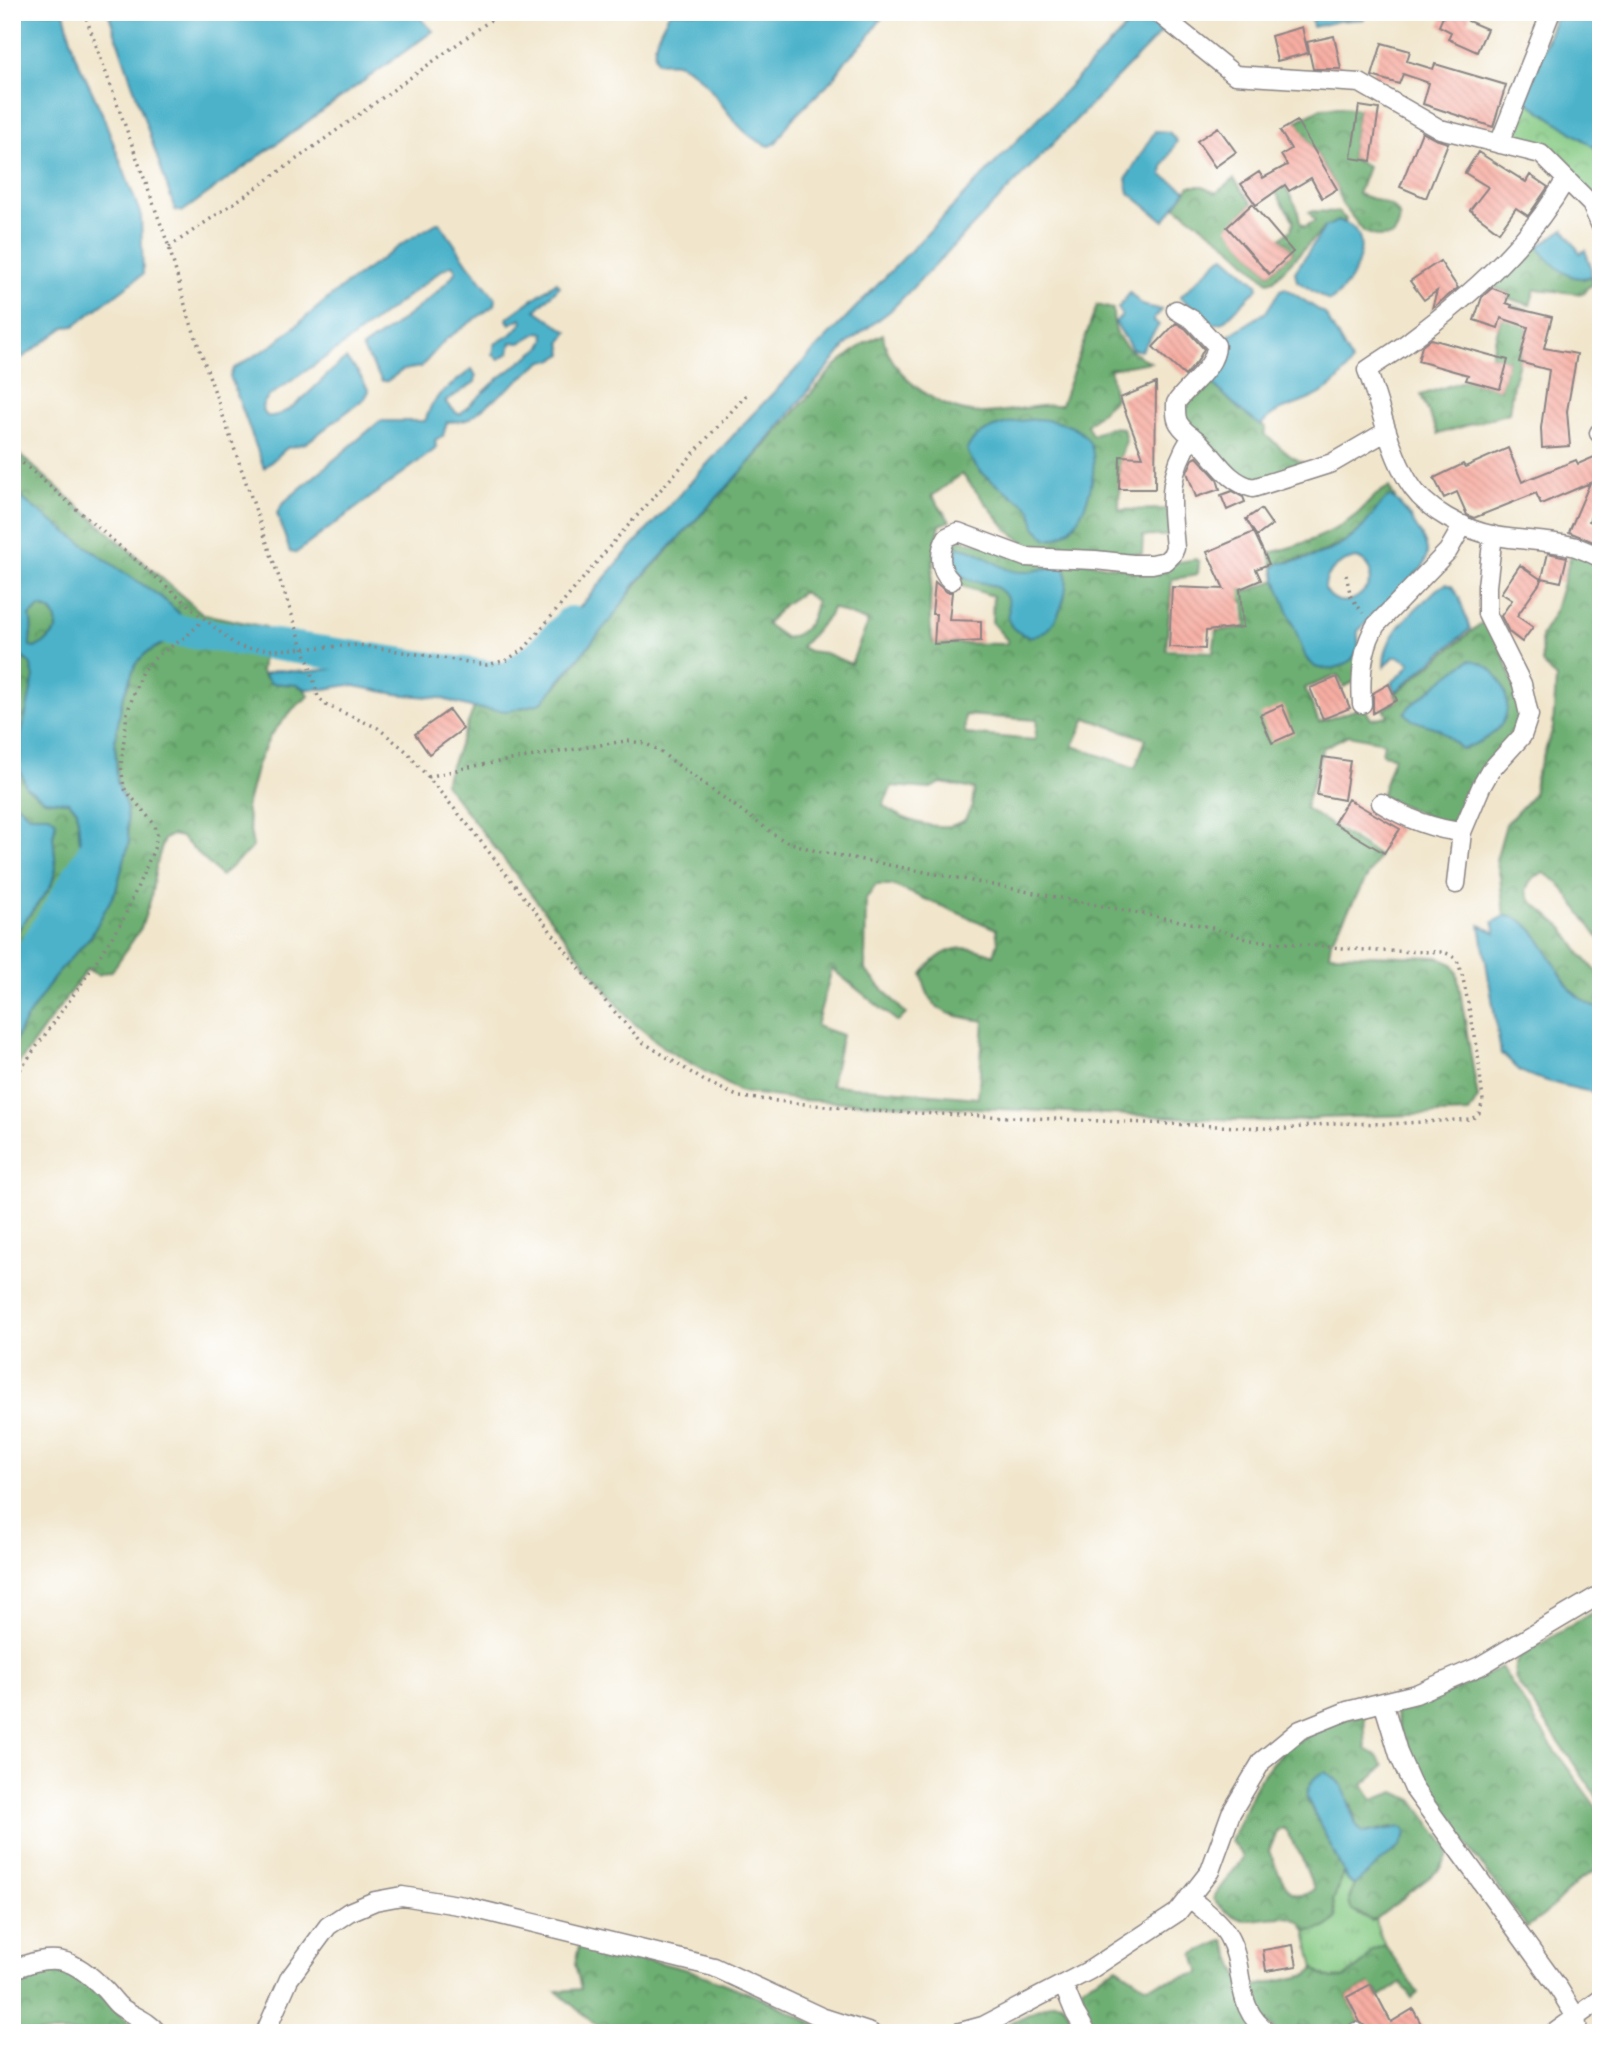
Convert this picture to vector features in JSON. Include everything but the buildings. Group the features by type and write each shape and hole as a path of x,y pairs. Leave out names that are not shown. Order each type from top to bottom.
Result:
{"street":[{"path":"1157,12 1234,75 1360,83 1440,129 1541,154 1591,204 1601,226"},
{"path":"1499,144 1551,12"},
{"path":"1566,179 1550,208 1504,261 1410,340 1367,370 1387,431 1408,481 1417,493 1445,516 1493,535 1576,547 1601,558"},
{"path":"1176,310 1193,320 1216,345 1216,352 1211,362 1182,393 1176,403 1176,418 1180,426 1206,449 1223,471 1253,488 1332,463 1387,431"},
{"path":"951,581 943,571 942,548 947,537 958,532 1025,557 1133,564 1166,561 1175,548 1172,477 1179,456 1192,436"},
{"path":"1362,704 1361,687 1368,638 1376,626 1448,551 1463,525"},
{"path":"1456,884 1462,832 1485,778 1522,736 1529,715 1521,684 1487,614 1487,586 1493,535"},
{"path":"1381,803 1420,823 1462,832"},
{"path":"957,2033 983,2026 1090,1970 1178,1912 1210,1871 1231,1813 1262,1761 1300,1730 1347,1711 1416,1694 1480,1666 1601,1594"},
{"path":"1383,1702 1399,1755 1415,1788 1559,1989 1577,2025"},
{"path":"265,2033 289,1979 328,1926 349,1912 375,1901 402,1896 464,1906 714,1967 821,2017 871,2033"},
{"path":"1189,1897 1228,1936 1247,2006 1254,2020 1270,2033"},
{"path":"12,1970 36,1960 63,1960 83,1968 119,2006 152,2025 158,2033"},
{"path":"1063,1984 1085,2032"},
{"path":"1554,2033 1577,2025 1601,1999"}],"path":[{"path":"84,12 169,247 187,312 304,649 318,697 326,705 378,728 391,737 428,777 605,1001 641,1041 703,1080 739,1097 872,1111 1285,1129 1335,1123 1389,1124 1472,1119 1479,1113 1483,1101 1478,1046 1462,974 1457,961 1443,952 1377,951 1250,940 1206,926 816,851 775,835 644,743 627,741 606,744 469,767 428,777"},
{"path":"169,247 502,12"},
{"path":"12,454 233,644 244,648 276,650 358,645 487,665 507,660 525,648 616,539 748,393"},
{"path":"1346,575 1354,602 1376,626"},
{"path":"12,1081 123,920 154,849 157,835 155,825 124,788 121,765 127,713 142,671 203,620"}],"green space":[{"path":"1557,12 1601,12 1601,210 1546,151 1508,136"},
{"path":"1321,108 1358,109 1351,158 1368,167 1358,194 1392,206 1397,211 1398,226 1393,236 1378,237 1364,232 1342,204 1337,189 1297,121"},
{"path":"1276,172 1297,207 1300,222 1304,227 1315,221 1309,212 1311,211 1338,212 1346,219 1345,222 1338,221 1325,227 1274,280 1268,282 1225,242 1175,206 1190,186 1203,186 1216,193 1234,179 1252,204 1228,227 1269,274 1293,252 1281,238 1291,230 1294,221 1267,179"},
{"path":"1529,243 1546,245 1583,279 1591,276 1592,285 1583,294 1535,289 1530,305 1508,298 1509,293 1486,285"},
{"path":"1097,305 1113,309 1115,327 1122,342 1150,362 1110,369 1115,399 1087,425 1092,435 1110,427 1123,428 1126,441 1120,457 1119,510 1168,509 1169,536 1143,536 1142,554 1034,551 1007,529 962,474 932,496 950,521 940,525 935,551 930,600 933,643 1006,644 1008,641 992,623 993,596 962,586 947,563 947,552 956,539 1108,566 1166,572 1166,564 1196,559 1199,563 1198,573 1172,579 1166,650 1213,652 1216,631 1246,627 1244,602 1233,598 1240,587 1245,592 1276,580 1309,662 1352,659 1356,654 1361,656 1358,680 1344,687 1338,675 1305,688 1319,722 1364,707 1371,719 1388,716 1384,709 1398,701 1395,694 1485,620 1501,645 1524,719 1458,821 1442,823 1381,796 1394,756 1382,754 1384,742 1348,735 1323,748 1305,808 1379,856 1331,941 1329,954 1437,957 1453,964 1457,973 1478,1098 1469,1113 1321,1118 1285,1122 800,1100 741,1092 667,1050 629,1019 444,783 474,708 508,711 541,703 642,578 759,453 835,366 863,344 883,334 894,363 905,377 933,399 965,411 991,413 1061,405","holes":["803,592 816,601 813,614 803,630 786,638 766,624 785,604","832,608 868,622 851,664 801,647 829,616","965,715 1037,720 1035,740 965,734","1086,718 1146,739 1135,768 1073,746","941,783 974,789 972,806 964,821 954,825 922,824 904,818 883,805 892,786 929,789","876,885 892,885 996,929 998,942 994,955 972,949 954,950 937,958 922,974 925,987 935,1005 950,1014 984,1021 978,1098 831,1085 842,1035 816,1026 832,969 898,1022 906,1014 865,970 866,899"]},
{"path":"1512,305 1527,310 1525,319 1530,321 1513,384 1509,413 1438,434 1421,395 1466,380 1500,389 1508,360 1491,355 1501,318 1507,319"},
{"path":"1207,378 1239,409 1266,428 1264,434 1292,457 1304,463 1267,479 1245,479 1182,421 1180,408"},
{"path":"12,448 203,614 266,627 261,672 265,678 301,687 309,696 293,709 270,736 257,765 246,807 253,847 221,876 181,837 172,835 164,839 151,898 141,928 112,971 98,975 87,969 12,1073 12,1046 26,1019 57,973 91,936 126,806 117,782 115,740 122,700 136,663 146,653 169,641 185,626 12,491"},
{"path":"1389,487 1395,498 1389,497 1351,537 1325,551 1287,562 1274,570 1270,553 1326,534 1356,515 1375,496"},
{"path":"1572,552 1601,565 1601,941 1559,883 1544,873 1532,879 1526,891 1530,900 1564,929 1583,957 1601,976 1601,1011 1573,992 1526,924 1516,918 1504,916 1496,860 1506,824 1533,795 1536,776 1553,728 1556,679 1542,663 1541,636 1554,613"},
{"path":"39,607 53,614 57,630 47,641 35,648 30,647 30,616"},
{"path":"12,650 30,663 35,677 21,736 19,766 27,787 45,800 69,802 77,810 84,884 56,925 12,972 12,938 51,886 56,868 53,836 56,825 49,815 29,815 12,800"},
{"path":"1601,1607 1601,1803 1516,1680 1514,1670 1521,1656"},
{"path":"1501,1667 1549,1742 1601,1814 1601,1868 1579,1880 1544,1915 1527,1927 1418,1778 1404,1747 1395,1711 1450,1692"},
{"path":"1364,1715 1366,1749 1376,1755 1384,1766 1363,1785 1372,1800 1395,1792 1413,1800 1448,1848 1448,1856 1441,1868 1371,1921 1351,1909 1349,1902 1354,1885 1369,1871 1392,1827 1364,1833 1357,1829 1351,1804 1307,1799 1344,1872 1333,1901 1336,1918 1326,1927 1306,1931 1295,1919 1288,1917 1245,1920 1236,1917 1213,1899 1243,1857 1231,1841 1256,1784 1288,1746 1338,1720","holes":["1284,1828 1300,1854 1314,1889 1297,1895 1285,1885 1269,1851 1277,1832"]},
{"path":"1344,1872 1354,1885 1350,1894 1357,1913 1363,1914 1371,1921 1376,1919 1385,1945 1372,1950 1365,1962 1344,1978 1332,1979 1314,1969 1306,1931 1326,1927 1336,1918 1333,1901"},
{"path":"1224,1940 1263,2033 1139,2033 1139,2026 1133,2030 1126,2023 1124,2033 1097,2033 1086,2017 1082,1986 1117,1967 1146,1986 1200,1973 1194,1954"},
{"path":"580,1942 692,1971 764,1999 833,2033 605,2033 556,1991 581,1989 575,1964"},
{"path":"1385,1945 1418,1993 1412,1998 1401,1983 1379,1998 1370,1984 1347,1997 1362,2025 1351,2033 1316,2033 1316,2029 1298,2027 1297,2033 1281,2033 1257,2018 1250,1987 1308,1975 1314,1969 1332,1979 1344,1978 1365,1962 1372,1950"},
{"path":"38,1965 80,1977 140,2033 12,2033 12,1977"},
{"path":"1054,2002 1062,2003 1069,2011 1073,2033 989,2033"}],"water":[{"path":"12,12 64,12 75,55 102,113 141,216 143,274 74,326 65,327 12,365"},
{"path":"108,12 415,12 433,31 182,212 175,210"},
{"path":"670,12 886,12 832,80 792,119 776,143 770,146 744,131 692,71 676,63 657,62 655,43"},
{"path":"1141,12 1181,12 890,311 849,342 743,470 635,584 616,613 541,703 508,711 474,708 439,698 396,694 349,685 306,689 297,685 270,683 264,674 277,670 305,672 348,667 434,673 501,684 518,675 535,660 627,552 751,416"},
{"path":"1311,12 1364,12 1364,19 1313,27"},
{"path":"1558,12 1601,12 1601,152 1525,100"},
{"path":"1155,131 1169,132 1177,141 1163,167 1162,175 1186,190 1164,221 1129,193 1126,179"},
{"path":"1338,221 1351,226 1358,235 1361,246 1354,272 1347,284 1329,301 1297,281 1295,272 1325,227"},
{"path":"440,223 496,299 495,305 445,340 421,367 403,370 387,381 382,381 362,348 428,300 456,270 452,265 442,270 342,346 268,397 262,410 267,416 277,415 298,403 346,359 358,372 369,391 365,398 306,443 287,448 264,468 230,376 233,369 274,344 342,287 408,240"},
{"path":"1564,229 1580,253 1585,250 1591,276 1583,278 1568,275 1538,247"},
{"path":"1225,256 1257,284 1258,288 1223,322 1213,324 1180,297"},
{"path":"557,282 560,286 536,310 568,332 561,342 563,354 543,361 469,419 447,422 443,436 435,440 434,450 296,553 290,552 277,513 283,503 380,421 425,421 440,394 472,369 476,376 475,382 445,402 460,414 499,378 541,347 545,339 544,333 539,332 520,343 511,342 509,353 499,359 493,354 495,344 512,334 523,322 521,318 510,324 508,317"},
{"path":"1285,288 1325,314 1352,362 1329,388 1311,399 1275,412 1260,425 1207,378 1221,361 1223,339 1266,312 1280,290"},
{"path":"1130,293 1142,305 1162,310 1153,320 1159,325 1141,351 1132,349 1115,322 1122,316 1118,308"},
{"path":"1038,419 1065,424 1078,430 1088,440 1094,465 1092,482 1080,514 1060,536 1047,539 1035,527 1031,510 976,467 967,449 980,434 989,429"},
{"path":"12,491 162,598 186,622 179,634 146,653 136,663 122,700 115,741 117,782 126,806 129,843 116,890 91,936 57,973 26,1019 12,1046 12,972 56,925 84,884 77,810 69,802 45,800 26,787 19,766 21,736 34,677 30,663 12,650","holes":["39,607 48,609 53,614 57,630 47,641 35,648 30,646 30,616"]},
{"path":"1389,497 1400,504 1417,528 1427,550 1423,567 1358,631 1359,646 1352,659 1334,668 1315,667 1306,658 1276,580 1274,568 1279,563 1311,557 1343,543 1360,530","holes":["1357,558 1367,565 1370,574 1368,584 1354,599 1334,599 1325,589 1327,577 1340,564"]},
{"path":"958,547 974,551 1012,571 1065,568 1065,593 1061,607 1047,630 1037,636 1026,635 1013,628 1004,594 991,585 960,574 953,558"},
{"path":"1446,584 1452,586 1459,597 1470,629 1395,692 1391,683 1410,663 1398,656 1384,667 1389,643 1410,615"},
{"path":"1469,660 1487,666 1495,673 1501,682 1507,702 1503,722 1495,731 1462,749 1439,729 1412,720 1405,713 1410,706"},
{"path":"12,800 29,815 49,815 56,821 53,836 56,868 51,886 12,938"},
{"path":"1504,916 1516,918 1526,924 1573,992 1601,1011 1601,1093 1524,1073 1501,1054 1480,925 1496,933 1493,922"},
{"path":"1325,1772 1342,1786 1354,1820 1364,1833 1401,1827 1406,1831 1400,1846 1354,1885 1347,1879 1307,1798 1312,1782"}],"waterway":[{"path":"141,625 507,679 540,654 571,622"},
{"path":"12,986 100,841 98,834"}]}
